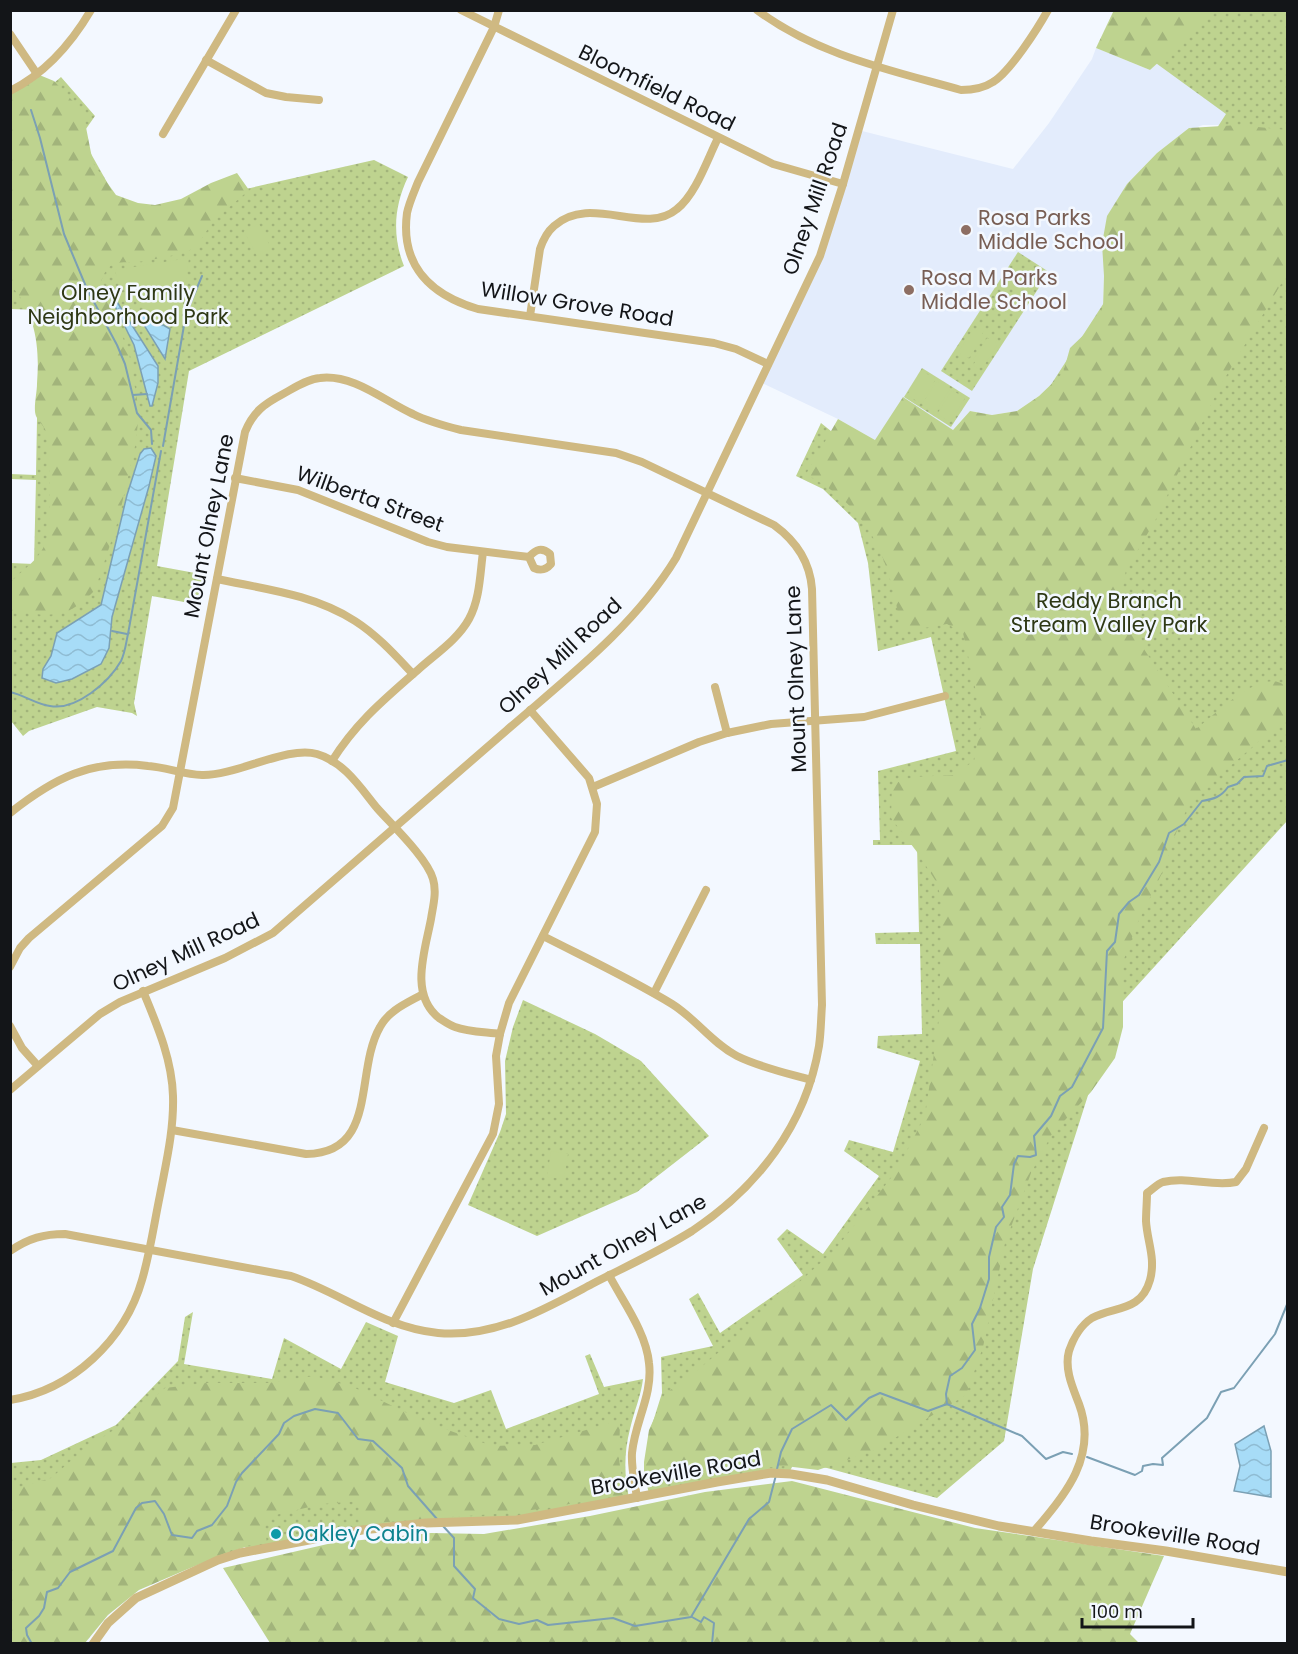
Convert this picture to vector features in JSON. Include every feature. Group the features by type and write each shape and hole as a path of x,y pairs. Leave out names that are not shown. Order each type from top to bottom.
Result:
{"street":[{"path":"10,91 37,74 64,50 91,10"},
{"path":"163,134 236,10"},
{"name":"Bloomfield Road","path":"461,10 772,164 843,184"},
{"name":"Willow Grove Road","path":"499,10 494,27 418,182 407,213 406,235 410,253 420,273 444,296 478,309 714,343 736,349 768,364"},
{"path":"757,10 807,42 836,54 961,90 973,90 993,82 1007,69 1048,10"},
{"name":"Olney Mill Road","path":"10,1090 100,1014 120,1002 225,958 273,933 610,639 664,578 708,493 820,256 843,184 892,10"},
{"path":"10,34 37,74"},
{"path":"206,60 266,93 319,100"},
{"path":"530,316 540,249 549,230 561,219 583,212 653,219 676,210 689,197 718,138"},
{"name":"Mount Olney Lane","path":"10,967 20,948 29,938 162,826 173,808 245,432 250,418 263,404 307,381 338,377 346,379 438,425 616,453 642,462 774,525 786,534 800,551 811,578 822,1005 819,1046 811,1080 785,1137 743,1192 690,1232 535,1314 489,1329 466,1333 415,1330 393,1323 313,1284 291,1276 65,1234 46,1234 31,1238 10,1251"},
{"name":"Wilberta Street","path":"236,478 298,490 428,542 483,552 529,557"},
{"path":"332,761 362,720 456,636 469,619 477,597 483,552"},
{"path":"217,579 297,595 334,609 374,634 414,674"},
{"path":"715,687 728,733"},
{"path":"593,787 699,742 728,733 771,724 864,717 945,696"},
{"path":"393,1323 493,1134 499,1104 496,1056 509,1003 595,832 597,813 593,787 585,771 530,710"},
{"path":"10,813 40,789 89,769 111,765 148,765 200,775 217,775 299,752 316,753 343,768 428,866 435,889 422,970 423,994 434,1013 448,1025 456,1028 500,1034"},
{"path":"654,993 706,890"},
{"path":"543,936 654,993 682,1010 722,1046 736,1055 754,1063 811,1080"},
{"path":"10,1400 47,1389 85,1365 105,1347 124,1321 142,1282 172,1130 173,1095 160,1031 144,991"},
{"path":"172,1130 306,1154 317,1154 334,1149 351,1134 359,1117 372,1048 379,1028 397,1008 423,994"},
{"path":"10,1026 22,1048 39,1066"},
{"path":"1034,1531 1061,1500 1080,1462 1084,1445 1084,1420 1068,1373 1068,1353 1077,1333 1093,1318 1131,1305 1146,1290 1150,1280 1152,1250 1146,1222 1147,1193 1161,1182 1193,1180 1215,1183 1236,1182 1246,1169 1264,1128"},
{"path":"609,1275 640,1333 649,1362 648,1394 632,1452 637,1498"},
{"name":"Brookeville Road","path":"93,1644 108,1623 136,1598 218,1560 258,1549 362,1530 426,1523 517,1520 771,1473 827,1480 913,1505 999,1526 1287,1572"}],"shaded area":[{"name":"Rosa Parks Middle School","path":"1215,11 1287,11 1240,125 1203,125 1186,131 1157,153 1127,184 1104,276 1103,307 1063,373 1039,396 1017,411 992,415 970,411 953,430 875,440 838,419 760,382 820,256 858,130 1013,169 1049,123 1092,59 1096,48 1150,70"}],"green space":[{"path":"1114,10 1215,11 1150,70 1096,48"},
{"name":"Reddy Branch Stream Valley Park","path":"1117,11 1287,11 1287,821 1115,1010 1033,1269 1004,1441 937,1498 827,1468 794,1463 789,1473 649,1494 645,1477 651,1428 662,1393 661,1357 713,1346 689,1299 698,1293 720,1333 803,1275 777,1239 787,1229 823,1254 879,1176 844,1151 849,1140 893,1152 920,1061 877,1048 878,1036 922,1034 920,944 876,944 875,933 919,932 917,845 873,845 873,840 880,840 878,771 956,751 931,637 878,651 868,563 858,523 823,489 796,476 821,423 898,485 990,479 1226,114 1109,29"},
{"path":"37,74 54,81 83,112 93,163 116,195 138,203 155,205 181,199 211,183 237,173 249,190 214,221 199,242 186,252 145,261 118,263 108,268 104,274 101,283 129,353 139,411 136,442 118,521 95,590 72,609 44,615 11,611 11,582 43,548 48,531 50,503 47,441 35,409 38,371 37,344 26,307 10,285 11,91"},
{"name":"Olney Family Neighborhood Park","path":"61,77 95,116 81,136 126,216 374,160 408,177 397,210 396,221 398,244 404,266 189,371 157,566 206,575 200,605 152,596 134,703 137,716 132,713 97,707 29,731 23,736 11,721 10,563 34,564 36,480 11,479 10,474 36,475 39,310 11,309 11,195 48,88"},
{"name":"Reddy Branch Stream Valley Park","path":"1239,125 1287,130 1287,274 1219,388 1155,521 1126,570 1120,601 1140,643 1196,729 1240,694 1265,682 1277,682 1287,687 1287,717 1191,800 1176,833 1165,867 1137,924 1123,962 1123,1027 1115,1058 1091,1092 1052,1134 1031,1173 1005,1243 983,1347 966,1395 875,1450 818,1470 785,1466 718,1472 654,1488 644,1483 644,1462 649,1430 665,1394 749,1327 835,1250 897,1170 925,1116 939,1019 942,903 937,883 891,818 892,784 914,777 953,775 974,761 982,719 963,633 947,624 901,632 889,577 876,542 855,512 841,498 806,474 838,419 875,440 903,397 953,430 970,411 992,415 1017,411 1039,396 1063,373 1070,348 1093,326 1103,307 1102,244 1107,216 1127,184 1157,153 1189,128"},
{"path":"259,224 271,248 257,256 244,231"},
{"path":"1018,252 1049,272 972,391 941,371"},
{"path":"189,258 180,326 150,311 131,298 118,281 115,270"},
{"path":"978,327 984,331 982,334 984,336 969,358 965,360 959,356 961,353 959,351 973,329 976,331"},
{"path":"992,336 997,340 995,343 997,345 983,367 978,369 973,365 975,362 973,360 987,338"},
{"path":"922,368 970,398 951,427 904,397"},
{"path":"922,371 936,379 920,403 907,395"},
{"path":"937,381 950,389 935,413 922,404"},
{"path":"952,390 965,398 950,422 937,414"},
{"path":"523,1000 595,1034 641,1061 709,1136 637,1192 537,1236 468,1205 506,1114 505,1061 513,1027"},
{"path":"551,1151 568,1154 564,1179 547,1177"},
{"path":"193,1312 184,1364 272,1379 284,1338 341,1369 366,1322 398,1336 385,1382 454,1403 491,1390 506,1429 599,1394 585,1356 590,1354 604,1387 643,1379 626,1455 629,1498 533,1517 405,1523 251,1555 245,1547 149,1583 11,1644 11,1463 41,1460 116,1425 178,1361 185,1317"},
{"path":"314,1376 355,1388 426,1422 492,1446 535,1445 620,1420 619,1460 625,1495 519,1512 361,1524 359,1501 322,1504 263,1518 267,1543 239,1547 139,1590 108,1615 85,1643 11,1644 10,1490 51,1478 86,1448 123,1424 165,1388 206,1383 268,1383"},
{"path":"792,1481 975,1528 1164,1556 1130,1634 1140,1644 270,1643 223,1568 332,1543 431,1533 484,1534 590,1516 705,1492"}],"water":[{"path":"112,294 158,366 158,383 152,406 150,406 134,345 110,296"},
{"path":"141,312 170,329 165,359 139,317"},
{"path":"151,448 156,456 112,617 109,648 101,664 72,679 56,683 42,678 43,669 51,656 57,633 101,605 127,495 140,454 144,449"},
{"path":"1264,1426 1271,1451 1271,1497 1234,1491 1240,1466 1235,1444"}],"waterway":[{"path":"31,110 64,234 87,289 125,364 137,413 151,430 152,444"},
{"path":"163,446 186,314 202,276"},
{"path":"133,395 147,394"},
{"path":"10,692 50,706 70,704 91,693 116,669 121,661 128,634 161,451"},
{"path":"112,631 127,634"},
{"path":"947,1404 946,1394 950,1376 962,1368 975,1350 972,1324 980,1308 989,1279 989,1257 996,1227 1004,1217 1002,1207 1010,1195 1014,1164 1018,1156 1036,1155 1034,1136 1051,1116 1060,1096 1072,1087 1103,1028 1107,951 1115,942 1119,914 1129,902 1139,895 1159,862 1169,833 1184,824 1202,801 1220,795 1244,777 1263,776 1267,766 1288,760"},
{"path":"1087,1457 1135,1475 1142,1471 1143,1466 1163,1465 1162,1458 1207,1418 1221,1392 1234,1388 1275,1334 1288,1302"},
{"path":"777,1469 781,1452 792,1429 831,1405 846,1420 869,1398 880,1393 928,1411 947,1404 1022,1436 1046,1459 1063,1452 1072,1454"},
{"path":"32,1644 26,1628 44,1608 47,1592 58,1588 70,1572 113,1551 136,1508 142,1503 155,1501 164,1514 172,1535 192,1538 197,1531 212,1525 227,1506 242,1473 279,1434 284,1423 294,1416 315,1409 338,1413 358,1439 373,1441 402,1468 408,1486 437,1519"},
{"path":"443,1526 454,1538 454,1566 475,1589 473,1598 499,1619 519,1624 537,1620 548,1625 613,1618 635,1626 691,1617 749,1519 769,1502 776,1475"},
{"path":"692,1617 701,1622 704,1617 714,1623 712,1644"}],"place":[{"name":"Rosa Parks Middle School","path":"966,230"},
{"name":"Rosa M Parks Middle School","path":"909,290"},
{"name":"Oakley Cabin","path":"276,1534"}]}
